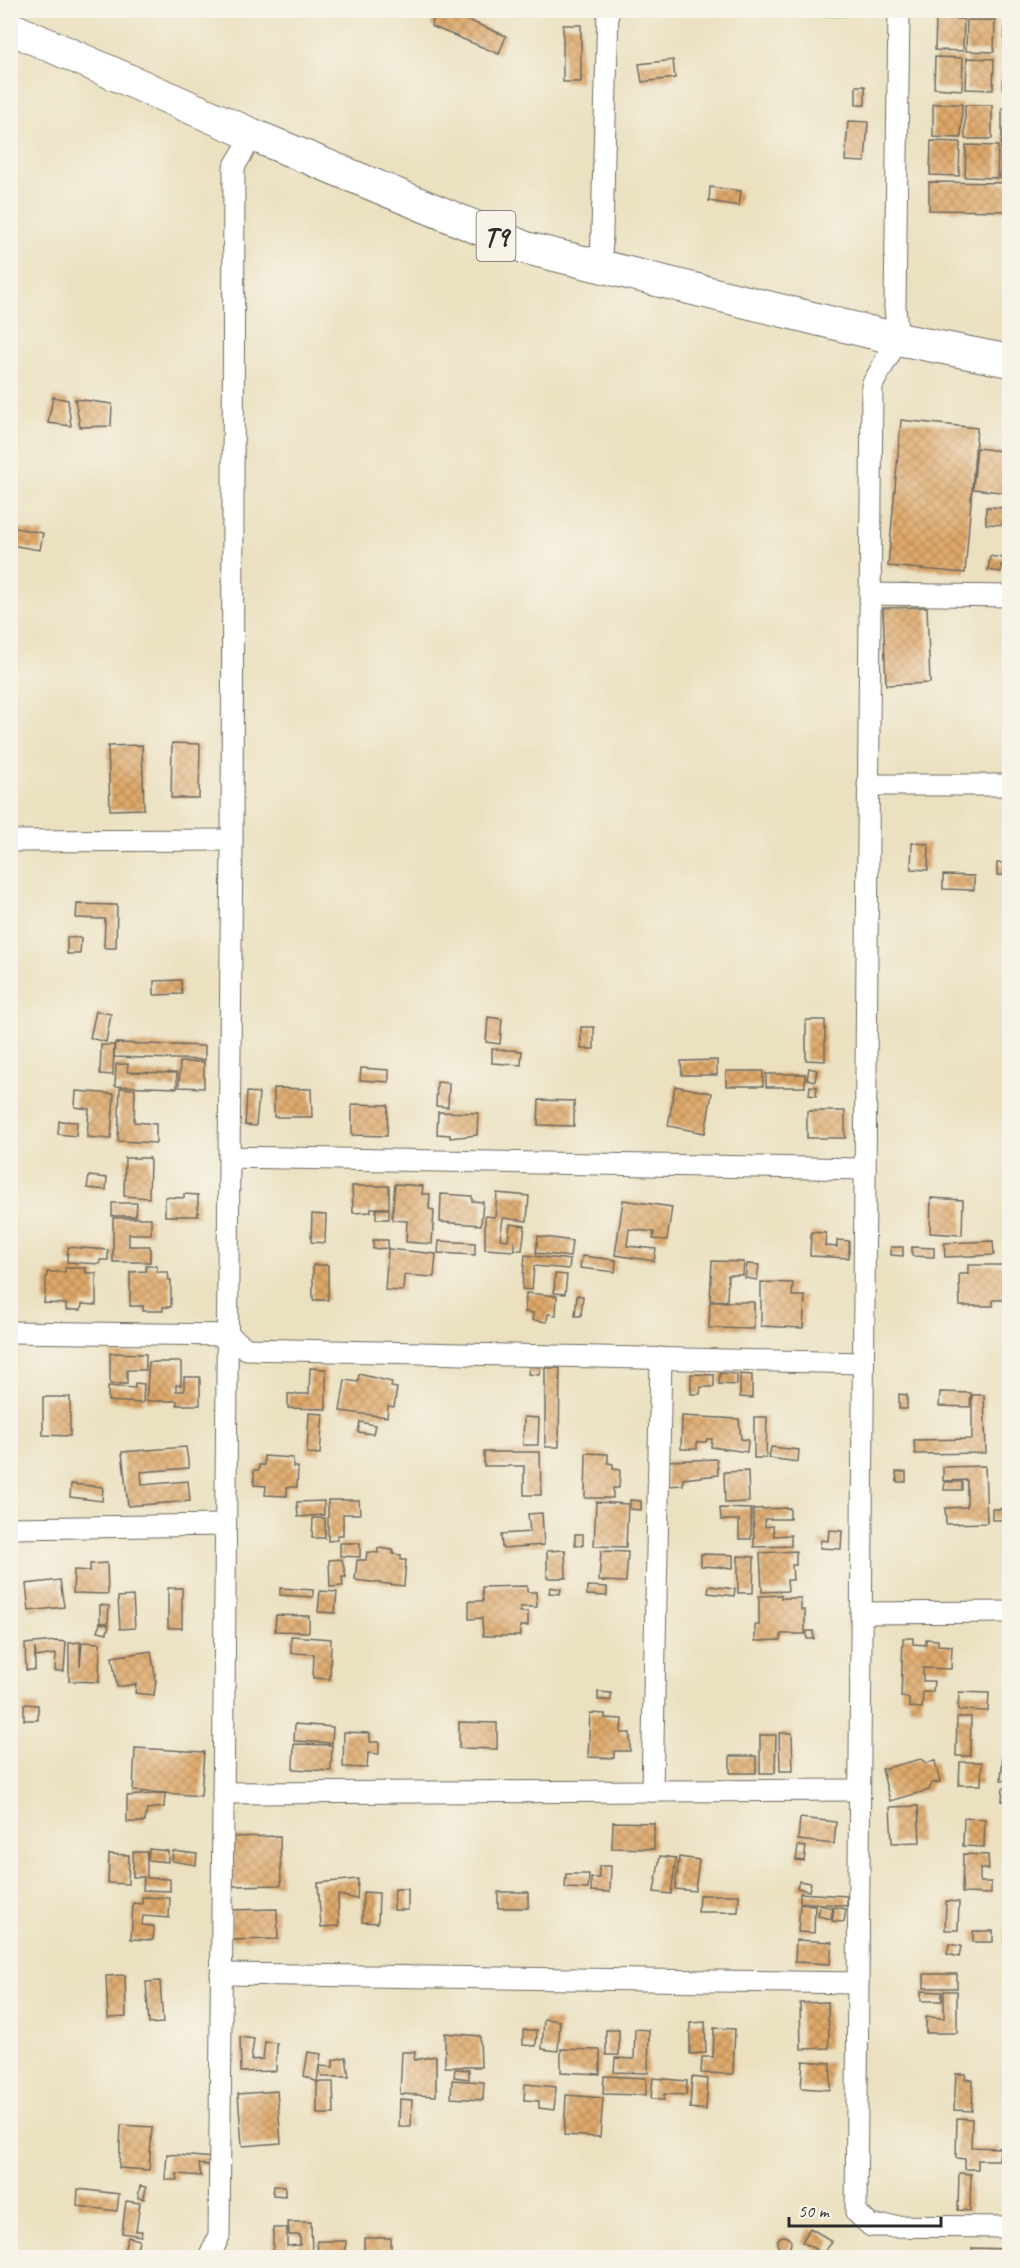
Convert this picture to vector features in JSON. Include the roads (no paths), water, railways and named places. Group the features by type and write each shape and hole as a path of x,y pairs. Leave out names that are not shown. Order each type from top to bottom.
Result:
{"highway":[{"name":"T9","path":"10,28 253,135 526,248 898,339 1010,361"}],"street":[{"path":"601,267 608,10"},
{"path":"899,10 895,308 898,339 872,385 856,2212 871,2226 1010,2226"},
{"path":"209,2258 219,2236 232,840 234,167 253,135"},
{"path":"870,594 1010,596"},
{"path":"868,785 1010,785"},
{"path":"10,841 232,840"},
{"path":"229,1157 865,1169"},
{"path":"10,1332 228,1335 247,1349 863,1363"},
{"path":"652,1791 661,1358"},
{"path":"10,1528 225,1525"},
{"path":"861,1613 1010,1612"},
{"path":"223,1793 860,1790"},
{"path":"221,1974 858,1983"}]}
